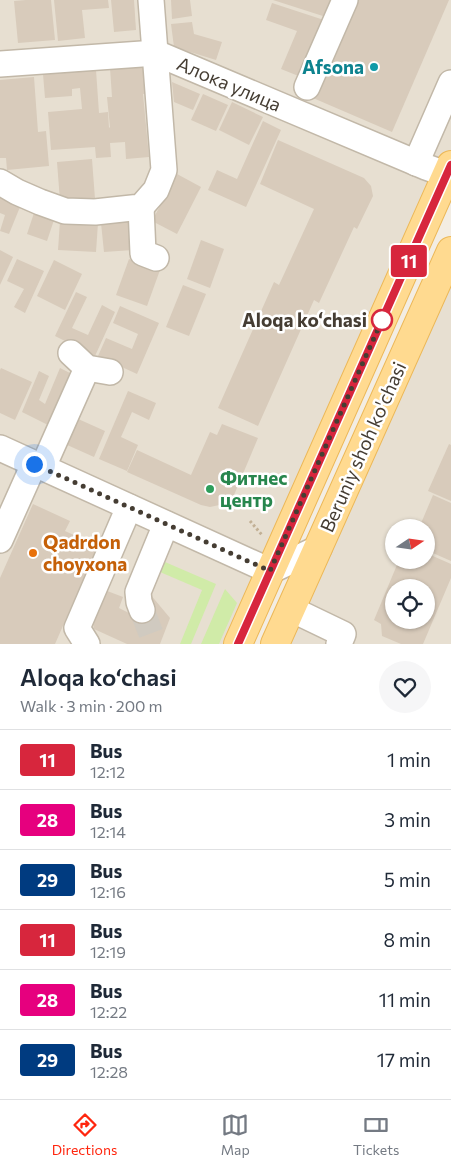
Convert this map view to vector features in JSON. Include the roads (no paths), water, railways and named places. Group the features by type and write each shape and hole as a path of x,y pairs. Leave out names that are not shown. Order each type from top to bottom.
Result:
{"main road":[{"name":"Beruniy shoh ko'chasi","path":"238,644 449,172"},
{"name":"Beruniy shoh ko'chasi","path":"283,627 451,251"}],"street":[{"path":"0,182 17,192 65,211 95,212 141,207 156,190 164,170 151,0"},
{"path":"308,87 345,0"},
{"name":"Алока улица","path":"0,64 156,53 416,162 449,172"},
{"path":"416,162 451,83"},
{"path":"141,207 143,253 156,258"},
{"path":"0,540 89,364"},
{"path":"0,448 270,571 319,548"},
{"path":"87,644 77,628 129,507"},
{"path":"142,610 138,592 166,524"},
{"path":"270,571 283,627 343,634 339,644"}],"tunnel":[{"path":"142,610 155,644"}],"place":[{"name":"Afsona","path":"374,67"},
{"name":"Aloqa ko‘chasi","path":"382,320"},
{"name":"Фитнес центр","path":"210,489"},
{"name":"Qadrdon choyxona","path":"33,553"}]}
